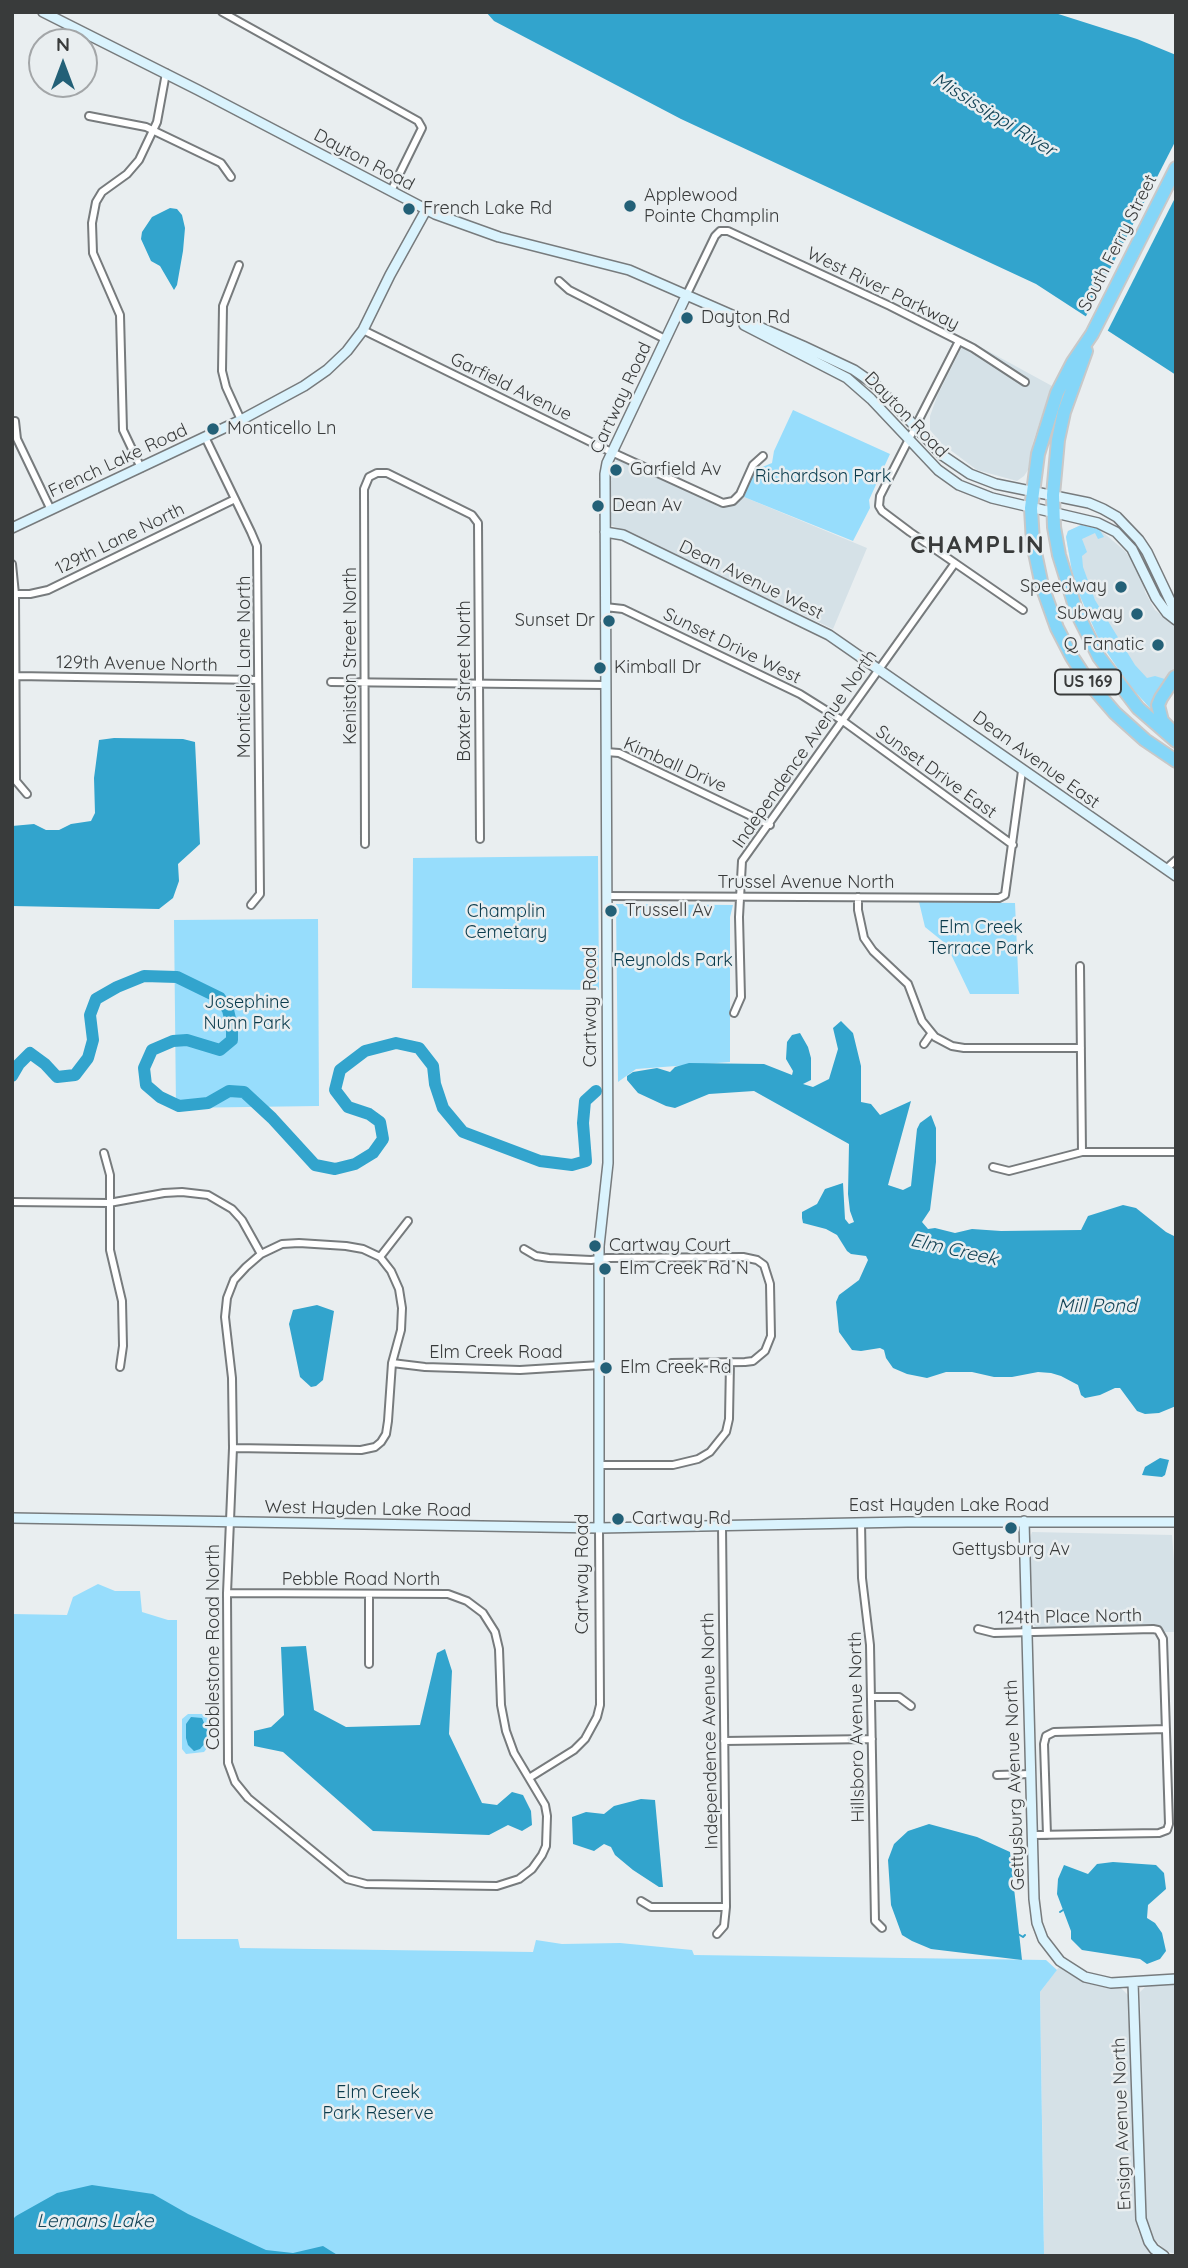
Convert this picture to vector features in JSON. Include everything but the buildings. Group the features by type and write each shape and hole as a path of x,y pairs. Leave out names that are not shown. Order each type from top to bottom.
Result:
{"highway":[{"name":"South Ferry Street","path":"1092,334 1176,168"},
{"name":"US 169","path":"1092,334 1070,368 1049,414 1038,454 1031,508 1039,575 1051,614 1080,671 1101,699 1145,740 1176,761"},
{"name":"US 169","path":"1092,334 1064,412 1057,449 1053,495 1059,555 1077,613 1107,669 1131,700 1176,741"},
{"path":"1175,677 1161,698 1158,709 1162,721 1176,734"},
{"path":"1145,740 1158,756 1176,768"}],"street":[{"name":"Dayton Road","path":"43,12 166,73 426,210 499,237 629,270 803,345 854,370 877,386 942,455 970,474 996,484 1053,495 1103,509 1128,528 1147,552 1176,613"},
{"path":"222,12 418,121 422,128 391,191"},
{"path":"141,468 123,430 120,315 93,253 92,223 96,202 102,192 134,168 157,122 166,73"},
{"path":"89,116 136,124 153,130 220,163 231,177"},
{"name":"French Lake Road","path":"12,528 241,420 304,387 327,370 347,351 363,330 426,210"},
{"name":"Cartway Road","path":"529,1778 574,1750 585,1739 600,1705 599,1259 608,1163 605,474 612,452 665,339 715,236 723,230"},
{"name":"West River Parkway","path":"723,230 890,306 985,355 1025,382"},
{"path":"239,264 223,306 222,349 224,379 241,420"},
{"path":"559,281 569,290 665,339"},
{"name":"Dayton Road","path":"687,294 847,378 871,399 945,477 959,485 975,493 1098,523 1116,532 1132,549 1156,598 1176,621"},
{"name":"Garfield Avenue","path":"363,330 612,452 723,503 733,501 740,494 753,465 763,456"},
{"path":"959,341 880,496 879,506 882,511 1023,610"},
{"path":"15,421 17,439 51,510"},
{"name":"Monticello Lane North","path":"205,437 257,547 260,894 251,905"},
{"name":"Baxter Street North","path":"377,473 387,473 448,503 472,515 478,523 480,839"},
{"name":"Keniston Street North","path":"365,844 364,488 369,477 377,473"},
{"name":"129th Lane North","path":"15,594 48,590 234,499"},
{"name":"Dean Avenue West","path":"605,532 623,536 807,623 879,668"},
{"name":"Independence Avenue North","path":"734,1013 741,997 742,862 955,563"},
{"path":"12,564 15,594 16,781 27,794"},
{"name":"Sunset Drive West","path":"605,607 623,609 800,694 843,721"},
{"name":"Dean Avenue East","path":"879,668 1022,771 1176,876"},
{"name":"129th Avenue North","path":"16,676 258,680"},
{"path":"331,682 606,685"},
{"name":"Sunset Drive East","path":"843,721 1013,845"},
{"name":"Kimball Drive","path":"606,752 619,753 770,825"},
{"path":"1013,845 1022,771"},
{"name":"Trussel Avenue North","path":"607,896 999,898 1005,895 1013,845"},
{"path":"1166,869 1176,860"},
{"path":"858,897 864,938 873,951 908,984 922,1021 931,1034 952,1046 964,1048 1081,1048"},
{"path":"1080,966 1082,1152"},
{"path":"924,1044 931,1034"},
{"path":"993,1167 1009,1171 1082,1152 1176,1152"},
{"path":"104,1153 110,1175 110,1250 122,1301 123,1346 120,1367"},
{"path":"12,1202 110,1203 164,1193 208,1195 232,1209 242,1220 261,1254 282,1244 299,1242 363,1249 380,1257 391,1271 399,1289 402,1308 401,1330 392,1363 386,1434 375,1447 361,1450 233,1448"},
{"path":"380,1257 408,1222"},
{"path":"524,1250 549,1258 743,1257 757,1260 764,1265 769,1277 771,1336 760,1356 753,1361 671,1363"},
{"name":"Cobblestone Road North","path":"261,1254 234,1280 225,1317 232,1378 233,1448 227,1593 228,1763 235,1782 248,1798 347,1879 366,1884 482,1887 497,1886 519,1879 538,1862 546,1846 549,1825 545,1805 529,1778"},
{"path":"599,1465 673,1465 698,1459 710,1452 726,1432 730,1419 730,1362"},
{"name":"Elm Creek Road","path":"392,1363 425,1367 520,1370 600,1366"},
{"name":"West Hayden Lake Road","path":"12,1518 455,1527 722,1526"},
{"name":"Gettysburg Avenue North","path":"1024,1521 1035,1912 1040,1931 1050,1950 1066,1967 1086,1977 1111,1983 1176,1979"},
{"name":"East Hayden Lake Road","path":"722,1526 861,1522 1176,1522"},
{"name":"Hillsboro Avenue North","path":"861,1522 862,1578 869,1628 875,1921 882,1928"},
{"name":"Independence Avenue North","path":"717,1934 724,1926 726,1907 722,1526"},
{"name":"Pebble Road North","path":"227,1593 448,1594 467,1601 483,1614 495,1632 506,1731 514,1753 529,1778"},
{"path":"369,1594 369,1664"},
{"name":"124th Place North","path":"978,1629 994,1633 1153,1629 1161,1634 1166,1729"},
{"path":"871,1697 899,1697 911,1706"},
{"path":"1033,1835 1047,1835 1159,1833 1167,1830 1166,1729 1054,1732 1046,1736 1047,1835"},
{"path":"724,1741 872,1739"},
{"path":"996,1775 1031,1774"},
{"path":"640,1901 651,1908 726,1907"},
{"name":"Ensign Avenue North","path":"1133,1982 1141,2219 1149,2242 1164,2256"}],"shaded area":[{"path":"966,339 1052,386 1033,442 1028,470 1017,481 977,470 941,443 930,430 930,416 938,394"},
{"path":"617,460 720,507 733,505 744,497 867,548 833,629 611,525 610,477 613,463"},
{"path":"1081,525 1099,529 1125,551 1143,577 1145,592 1155,610 1176,626 1176,669 1158,692 1151,709 1129,685 1100,642 1080,596 1066,537 1068,531"},
{"path":"1032,1532 1172,1535 1176,1632 1165,1632 1152,1625 1037,1628 1032,1623"},
{"path":"1059,1967 1081,1981 1121,1988 1129,1996 1135,2212 1138,2231 1144,2243 1156,2256 1026,2256 1044,2241 1040,1992"},
{"path":"1176,1983 1176,2254 1166,2251 1147,2227 1140,1992 1146,1986"}],"green space":[{"name":"Richardson Park","path":"793,410 890,454 869,500 870,508 853,541 744,497 755,470 772,463 774,451"},
{"path":"1081,525 1099,529 1104,537 1098,539 1095,533 1082,539 1087,552 1082,556 1083,567 1095,600 1135,665 1147,678 1155,676 1168,680 1158,692 1151,709 1129,685 1100,642 1080,596 1066,537 1068,531"},
{"name":"Champlin Cemetary","path":"598,856 599,990 412,988 413,858"},
{"name":"Elm Creek Terrace Park","path":"919,902 1015,903 1019,994 970,994 946,944 925,927"},
{"name":"Reynolds Park","path":"616,904 733,905 730,917 730,1062 636,1069 618,1082"},
{"name":"Josephine Nunn Park","path":"318,919 319,1106 176,1108 174,920"},
{"name":"Elm Creek Park Reserve","path":"98,1584 115,1591 140,1591 142,1612 177,1620 177,1939 238,1939 240,1948 533,1952 536,1940 562,1944 620,1943 692,1950 694,1955 1046,1960 1057,1970 1040,1992 1044,2256 12,2256 12,1614 67,1615 73,1597"},
{"path":"188,1714 202,1714 209,1719 208,1747 204,1752 186,1754 182,1749 182,1719"}],"water":[{"name":"Mississippi River","path":"486,12 1052,12 1137,39 1176,55 1176,375 1036,284 681,119 494,21"},
{"path":"170,208 177,209 182,215 185,228 174,290 160,266 151,261 141,239 142,232 152,217"},
{"path":"183,739 195,742 200,844 178,864 179,881 173,898 159,909 12,906 12,826 34,824 46,830 59,830 71,824 91,821 95,813 94,778 99,740"},
{"name":"Mill Pond","path":"841,1021 853,1033 861,1066 861,1102 871,1104 880,1115 911,1101 888,1185 903,1190 911,1186 917,1129 920,1123 931,1115 936,1128 936,1162 930,1210 922,1222 928,1229 955,1233 972,1229 1081,1230 1088,1216 1123,1205 1136,1208 1176,1237 1176,1406 1159,1413 1145,1414 1137,1411 1120,1388 1085,1398 1078,1385 1051,1373 994,1377 972,1372 946,1372 927,1378 893,1368 884,1350 880,1348 852,1350 839,1332 836,1302 839,1295 859,1280 868,1260 866,1256 847,1251 837,1235 803,1223 802,1218 802,1212 817,1204 825,1189 843,1183 845,1219 849,1224 854,1222 848,1194 849,1144 754,1091 709,1094 675,1108 638,1093 627,1080 627,1076 633,1072 657,1068 670,1072 675,1067 689,1063 764,1064 792,1075 793,1071 786,1059 787,1042 792,1035 800,1033 811,1058 811,1080 803,1084 813,1087 829,1079 838,1049 833,1028"},
{"path":"317,1305 334,1311 323,1380 311,1387 300,1377 289,1324 293,1310"},
{"path":"1160,1458 1169,1460 1165,1475 1142,1475 1145,1467"},
{"path":"306,1646 314,1710 346,1727 420,1725 437,1653 445,1649 452,1671 449,1734 482,1803 497,1805 512,1792 523,1795 531,1811 532,1825 522,1831 508,1825 489,1835 373,1831 283,1752 254,1746 254,1731 271,1727 284,1715 281,1647"},
{"path":"191,1717 202,1718 207,1730 206,1742 194,1751 186,1738 186,1724"},
{"path":"641,1799 655,1800 663,1887 633,1870 615,1855 611,1847 604,1844 594,1851 573,1844 572,1817 586,1812 604,1814 614,1806"},
{"path":"929,1824 977,1837 1010,1852 1022,1960 931,1949 902,1935 891,1905 888,1860 894,1844 908,1831"},
{"path":"1113,1862 1156,1865 1164,1873 1166,1889 1148,1905 1147,1918 1155,1923 1162,1933 1166,1951 1160,1959 1147,1964 1140,1959 1082,1950 1071,1939 1071,1931 1057,1894 1058,1879 1064,1865 1088,1874 1097,1864"},
{"name":"Lemans Lake","path":"92,2185 153,2194 188,2214 266,2250 293,2253 323,2246 339,2256 12,2256 12,2220 16,2216 57,2193"}],"pier":[{"path":"1176,140 1176,196 1106,334 1084,320"}],"waterway":[{"name":"Elm Creek","path":"12,1076 30,1053 57,1077 75,1075 88,1058 93,1040 90,1015 96,999 144,976 177,977 220,998 228,1010 232,1027 232,1040 220,1050 187,1040 173,1041 152,1050 144,1068 146,1085 160,1097 179,1106 208,1103 229,1091 244,1092 315,1165 335,1169 355,1164 373,1153 383,1139 380,1122 369,1114 348,1107 335,1090 340,1070 365,1051 396,1043 419,1048 433,1066 435,1084 443,1108 463,1132 540,1161 572,1165 586,1161 583,1123 585,1101 596,1091"},
{"path":"1018,1934 1023,1937 1025,1935"}],"place":[{"name":"Applewood Pointe Champlin","path":"630,206"},
{"name":"French Lake Rd","path":"409,209"},
{"name":"Dayton Rd","path":"687,318"},
{"name":"Monticello Ln","path":"213,429"},
{"name":"Garfield Av","path":"616,470"},
{"name":"Dean Av","path":"598,506"},
{"name":"Speedway","path":"1121,587"},
{"name":"Subway","path":"1137,614"},
{"name":"Sunset Dr","path":"609,621"},
{"name":"Q Fanatic","path":"1158,645"},
{"name":"Kimball Dr","path":"600,668"},
{"name":"Trussell Av","path":"611,911"},
{"name":"Cartway Court","path":"595,1246"},
{"name":"Elm Creek Rd N","path":"605,1269"},
{"name":"Elm Creek Rd","path":"606,1368"},
{"name":"Cartway Rd","path":"618,1519"},
{"name":"Gettysburg Av","path":"1011,1528"}],"district":[{"name":"CHAMPLIN","path":"978,546"}]}
